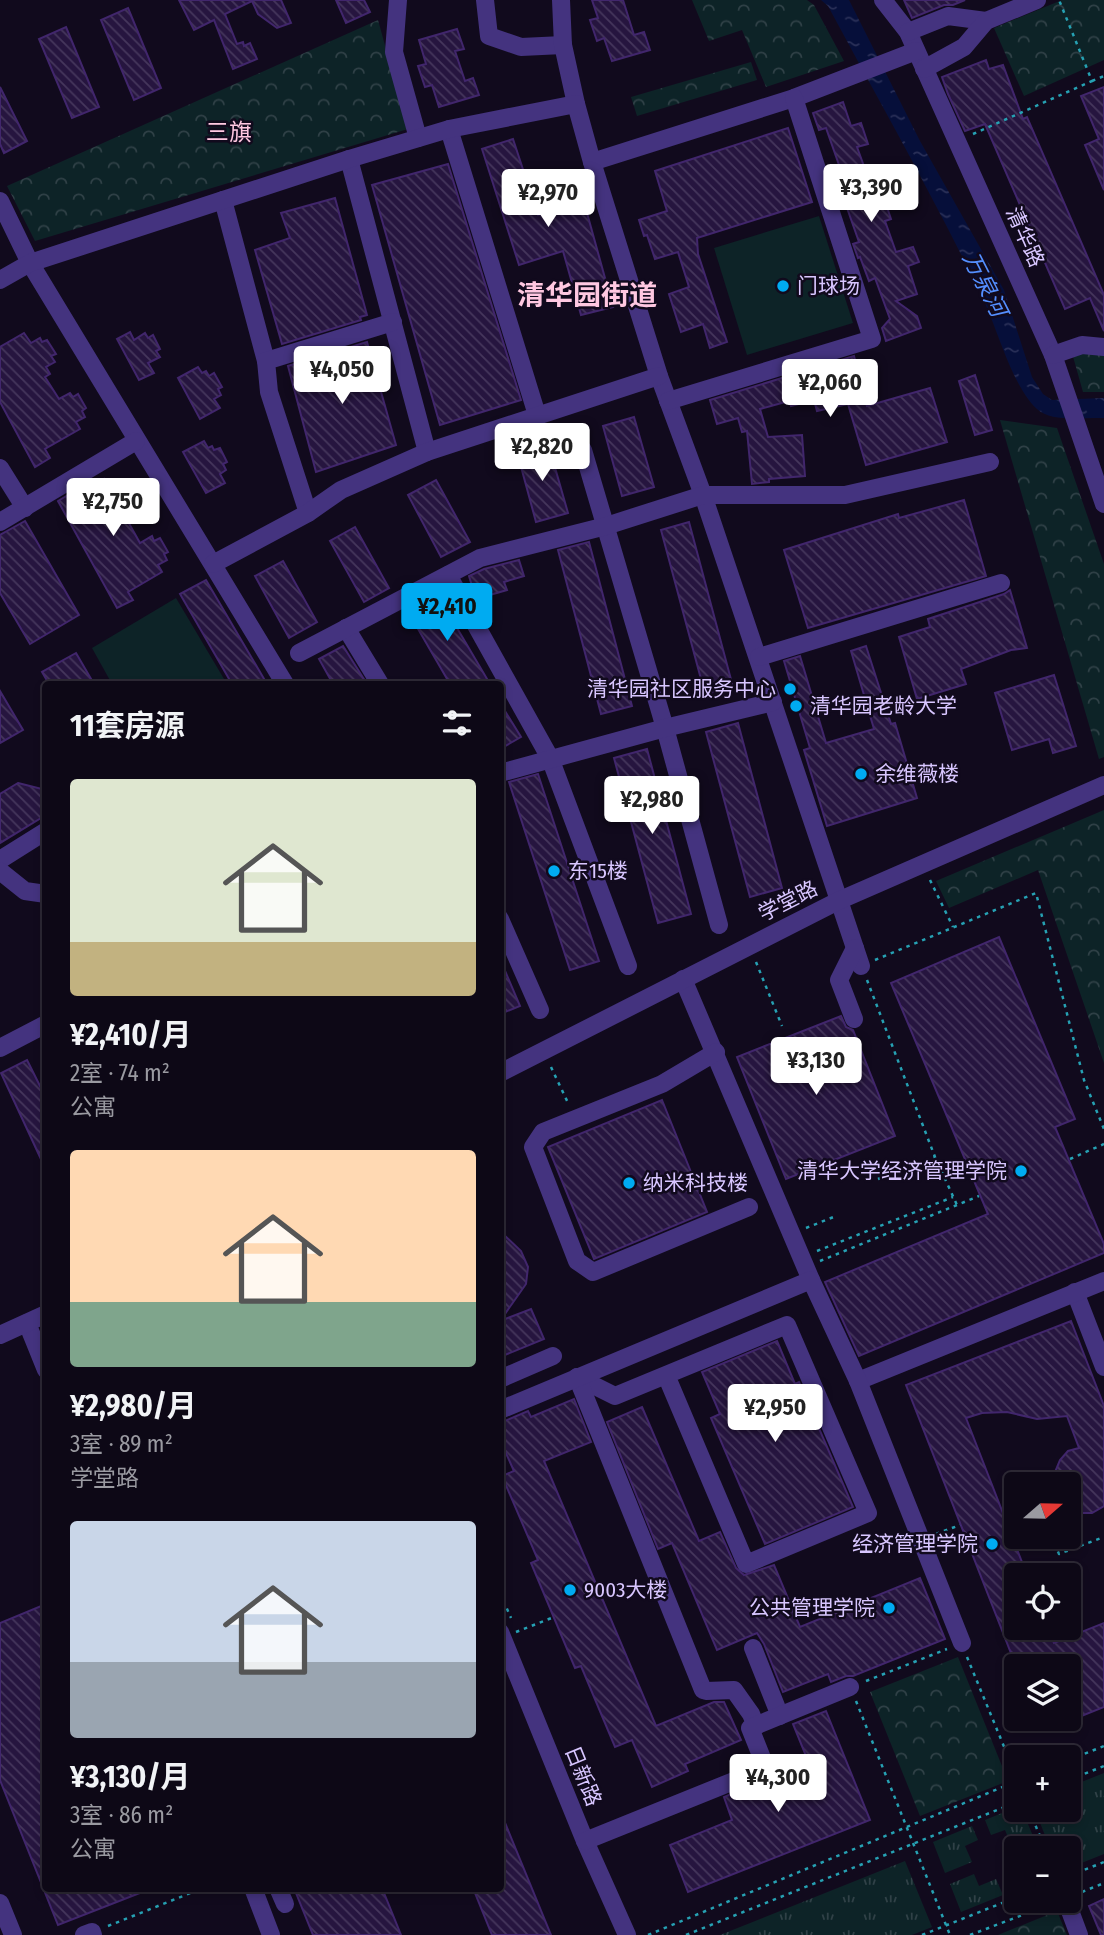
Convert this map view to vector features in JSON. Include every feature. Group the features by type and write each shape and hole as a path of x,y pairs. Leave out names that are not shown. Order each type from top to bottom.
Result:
{"street":[{"path":"398,0 394,52 418,138"},
{"path":"485,0 489,36 521,47 562,45"},
{"path":"561,0 562,45 592,162 659,376 759,657 861,965"},
{"name":"清华路","path":"883,0 908,32 1056,362 1104,504"},
{"path":"924,69 964,47 986,21 1037,0"},
{"path":"908,32 948,16 986,21"},
{"path":"592,162 794,98 916,51"},
{"path":"668,401 872,339 794,98"},
{"path":"0,280 30,263 349,159 449,129 576,104"},
{"path":"449,129 537,415"},
{"path":"349,159 427,453"},
{"path":"223,200 266,361 268,392 308,513"},
{"path":"0,201 30,263 135,441 283,681"},
{"path":"266,361 393,322"},
{"path":"1056,362 1082,345 1104,347"},
{"path":"213,564 308,513 341,490 427,453 659,376"},
{"path":"0,522 135,441"},
{"path":"583,450 665,728 719,925"},
{"path":"299,653 480,558 606,526 703,495 845,495 990,462"},
{"path":"0,468 25,508"},
{"path":"448,575 550,758 628,966"},
{"path":"759,657 1001,583"},
{"path":"346,628 378,681"},
{"path":"504,772 773,702"},
{"name":"学堂路","path":"504,1071 838,901 1104,785"},
{"path":"0,860 42,834"},
{"path":"0,871 25,891 42,893"},
{"path":"504,928 540,1010"},
{"path":"855,948 839,980 855,1019"},
{"path":"683,979 806,1268 858,1381 962,1643"},
{"path":"0,1048 42,1032"},
{"path":"716,1052 662,1084 543,1132 533,1147 577,1261 593,1272 749,1207"},
{"path":"504,1408 577,1377 806,1268"},
{"path":"858,1381 1104,1281"},
{"path":"1075,1292 1078,1324"},
{"path":"1075,1292 1104,1367"},
{"path":"2,1330 42,1316"},
{"path":"27,1323 42,1360"},
{"path":"577,1377 615,1396 787,1325 868,1513 746,1564 666,1376"},
{"path":"504,1377 553,1356"},
{"path":"577,1377 705,1691 733,1690 751,1714 756,1726"},
{"name":"日新路","path":"505,1634 586,1841 627,1935"},
{"path":"753,1648 780,1716"},
{"path":"586,1841 766,1768 750,1728 850,1687"},
{"path":"255,1892 271,1935"},
{"path":"0,1903 13,1935"},
{"path":"1076,1913 1079,1935"}],"path":[{"path":"1059,0 1092,81"},
{"path":"971,135 1104,76"},
{"path":"928,875 953,928"},
{"path":"957,1205 935,1157 861,965 1036,893 1084,1080 1104,1129"},
{"path":"755,959 782,1026"},
{"path":"550,1063 575,1119"},
{"path":"1070,1159 1104,1144"},
{"path":"878,1179 935,1157"},
{"path":"806,1268 979,1196"},
{"path":"806,1268 953,1197"},
{"path":"792,1234 836,1216"},
{"path":"920,1540 960,1525"},
{"path":"1082,1545 1104,1537"},
{"path":"1057,1549 1059,1554 1072,1549"},
{"path":"505,1634 554,1617"},
{"path":"950,1935 850,1687 962,1643 1004,1747"},
{"path":"1081,1755 1104,1746"},
{"path":"1081,1775 1104,1766"},
{"path":"648,1935 1004,1785"},
{"path":"686,1935 1004,1807"},
{"path":"1081,1871 1104,1862"},
{"path":"1081,1893 1104,1883"},
{"path":"90,1934 193,1892"},
{"path":"922,1935 1004,1902"},
{"path":"970,1935 1027,1913"}],"green space":[{"path":"692,0 807,0 814,5 844,61 766,87 742,30 709,41"},
{"path":"1062,0 1104,0 1104,60 1024,96 994,28"},
{"path":"378,20 408,129 35,241 7,186"},
{"path":"751,62 757,80 637,116 631,97"},
{"name":"门球场","path":"819,216 853,323 747,355 714,248"},
{"path":"1072,353 1104,355 1104,392 1083,392"},
{"path":"1000,420 1057,428 1104,564 1104,757 1099,759"},
{"path":"176,598 225,681 110,681 92,648"},
{"path":"1104,810 1104,1063 1038,870 949,908 936,881"},
{"path":"958,1657 1004,1771 1004,1783 920,1816 870,1692"},
{"path":"1104,1773 1104,1854 1081,1863 1081,1836 1045,1836 1040,1822 1081,1822 1081,1782"},
{"path":"1004,1812 1004,1822 1027,1822 1033,1836 1007,1836 1005,1830 991,1835 985,1820"},
{"path":"972,1826 978,1840 965,1846 972,1862 945,1873 933,1842"},
{"path":"905,1861 932,1927 912,1935 720,1935"},
{"path":"974,1874 979,1886 996,1879 1003,1895 961,1912 950,1884"},
{"path":"1058,1913 1067,1935 998,1935"}],"water":[{"name":"万泉河","path":"821,0 849,0 920,141 1004,290 1032,377 1043,394 1052,400 1104,398 1104,418 1051,416 1037,409 1028,399 946,225 828,6"}],"building":[{"path":"179,0 281,0 291,23 277,28 258,14 252,1 225,14 237,44 243,42 244,46 250,43 257,59 233,69 214,20 194,30"},
{"path":"336,0 364,0 370,12 346,23"},
{"path":"592,0 623,0 634,35 644,32 650,50 612,61 604,38 597,41 590,20 598,18"},
{"path":"904,0 965,0 912,18"},
{"path":"128,8 161,88 134,100 101,20"},
{"path":"66,27 99,107 72,118 39,39"},
{"path":"457,29 464,49 455,51 465,81 473,78 479,95 439,107 432,85 425,87 418,66 426,64 419,40"},
{"path":"986,60 989,69 1003,65 1023,119 1027,117 1104,295 1104,331 1090,298 1065,309 985,124 965,131 948,94 942,77"},
{"path":"0,87 27,141 4,153 0,144"},
{"path":"1104,87 1104,190 1085,145 1099,139 1081,96"},
{"path":"843,102 851,126 861,123 868,144 857,147 865,169 855,172 867,207 885,201 891,219 885,221 896,252 913,247 919,262 908,266 917,294 896,301 917,316 921,328 886,341 882,328 890,319 875,278 869,281 860,257 858,258 853,244 859,242 833,168 839,165 826,128 819,130 813,113"},
{"path":"788,128 812,202 697,238 698,254 727,342 710,348 703,324 681,332 669,294 689,287 678,252 655,259 639,220 667,211 655,171"},
{"path":"513,139 538,215 584,202 613,307 581,315 563,251 519,265 482,149"},
{"path":"448,164 521,400 440,425 372,185"},
{"path":"335,198 367,315 360,317 361,320 282,344 255,250 290,238 281,213"},
{"path":"130,332 134,340 145,333 148,338 153,335 160,349 156,351 160,357 148,363 154,373 139,380 117,339"},
{"path":"24,333 31,343 40,338 42,342 47,340 56,354 51,356 55,362 46,367 50,374 45,377 59,399 70,393 73,397 78,394 86,408 82,411 85,417 76,422 80,429 45,449 50,458 35,467 0,402 0,347"},
{"path":"367,342 396,445 316,472 288,366"},
{"path":"854,356 867,406 930,388 947,442 866,465 848,404 817,411 814,400 791,406 789,401 760,409 768,437 802,435 805,476 769,479 769,482 752,484 747,431 742,432 738,418 717,424 710,400"},
{"path":"198,367 202,373 206,371 209,376 214,373 222,387 218,389 221,395 214,399 220,408 200,419 178,378"},
{"path":"975,375 992,430 975,435 959,381"},
{"path":"634,417 654,487 622,496 603,426"},
{"path":"204,441 208,448 220,448 227,462 223,464 226,470 220,474 225,483 206,493 183,452"},
{"path":"548,443 568,513 536,522 517,452"},
{"path":"104,479 108,487 119,480 122,485 127,481 135,496 131,498 135,504 126,509 130,516 126,518 140,543 152,536 154,541 160,538 168,552 164,554 167,560 158,565 162,572 128,592 133,600 117,608 58,501"},
{"path":"436,480 470,542 441,557 408,495"},
{"path":"964,500 986,576 808,628 784,550 898,514 899,518"},
{"path":"25,521 79,615 30,644 0,593 0,535"},
{"path":"689,522 733,687 705,694 661,530"},
{"path":"355,527 389,588 364,602 330,541"},
{"path":"589,542 632,706 601,714 558,550"},
{"path":"519,560 524,576 504,582 507,590 476,599 469,576"},
{"path":"283,561 317,622 289,638 255,576"},
{"path":"206,580 265,681 230,681 180,594"},
{"path":"1010,590 1027,648 1011,650 961,669 966,684 917,699 899,637 930,627 928,619"},
{"path":"437,594 488,681 448,681 407,610"},
{"path":"343,646 365,681 331,681 319,659"},
{"name":"余维薇楼","path":"866,646 891,724 895,723 917,798 827,826 804,750 810,748 784,661 800,656 826,743 874,729 851,651"},
{"path":"76,653 92,681 47,681 42,672"},
{"path":"1054,675 1076,746 1053,753 1049,739 1012,750 995,693"},
{"path":"0,691 23,730 0,743"},
{"path":"504,709 521,737 504,747"},
{"path":"738,723 782,888 750,897 706,732"},
{"path":"647,749 691,914 658,923 614,758"},
{"name":"东15楼","path":"538,774 599,961 570,970 509,782"},
{"path":"18,783 42,789 42,817 0,843 0,794"},
{"name":"清华大学经济管理学院","path":"999,937 1075,1119 1055,1127 1104,1244 1104,1253 859,1356 825,1282 988,1214 891,983"},
{"path":"504,968 520,1006 504,1012"},
{"path":"841,1016 846,1027 853,1030 895,1136 786,1179 737,1057"},
{"path":"27,1060 42,1090 42,1161 1,1073"},
{"name":"纳米科技楼","path":"662,1100 707,1212 594,1259 548,1147"},
{"path":"504,1235 521,1251 528,1267 526,1284 504,1315"},
{"path":"531,1309 544,1339 504,1355 504,1319"},
{"name":"经济管理学院","path":"1071,1321 1104,1406 1104,1506 1092,1513 1082,1513 1082,1472 1055,1472 1068,1451 1079,1448 1067,1416 1037,1419 1007,1412 982,1413 966,1418 1004,1516 1004,1549 1017,1549 1022,1563 1004,1563 1004,1635 906,1385"},
{"path":"777,1341 795,1384 799,1382 853,1507 765,1544 711,1418 720,1414 702,1372"},
{"name":"9003大楼","path":"574,1399 591,1442 544,1461 656,1726 714,1702 724,1702 741,1740 685,1764 688,1771 652,1787 632,1740 615,1747 581,1666 575,1668 531,1563 538,1560 504,1481 504,1475 514,1471 504,1449 504,1421 528,1411 531,1417"},
{"path":"642,1407 699,1541 720,1532 736,1568 744,1575 774,1565 800,1627 920,1578 945,1639 853,1676 831,1682 828,1674 783,1692 757,1633 717,1650 672,1543 658,1549 607,1422"},
{"path":"42,1606 42,1885 0,1780 0,1623"},
{"name":"经济管理学院","path":"1104,1623 1104,1707 1081,1716 1081,1654 1011,1654 1006,1640 1053,1640 1054,1643 1062,1640 1081,1640 1081,1632"},
{"path":"826,1711 870,1820 688,1892 670,1845 732,1820 724,1797 780,1774 789,1794 817,1783 793,1724"},
{"path":"504,1820 551,1935 492,1935 475,1892 504,1892"},
{"path":"45,1892 142,1892 58,1925"},
{"path":"296,1892 384,1892 401,1935 313,1935"},
{"path":"1104,1899 1104,1935 1101,1935 1089,1906"}],"place":[{"name":"门球场","path":"783,286"},
{"name":"清华园社区服务中心","path":"790,689"},
{"name":"清华园老龄大学","path":"796,706"},
{"name":"余维薇楼","path":"861,774"},
{"name":"东15楼","path":"554,871"},
{"name":"清华大学经济管理学院","path":"1021,1171"},
{"name":"纳米科技楼","path":"629,1183"},
{"name":"经济管理学院","path":"992,1544"},
{"name":"9003大楼","path":"570,1590"},
{"name":"公共管理学院","path":"889,1608"}],"district":[{"name":"三旗","path":"229,132"},
{"name":"清华园街道","path":"587,295"}]}
